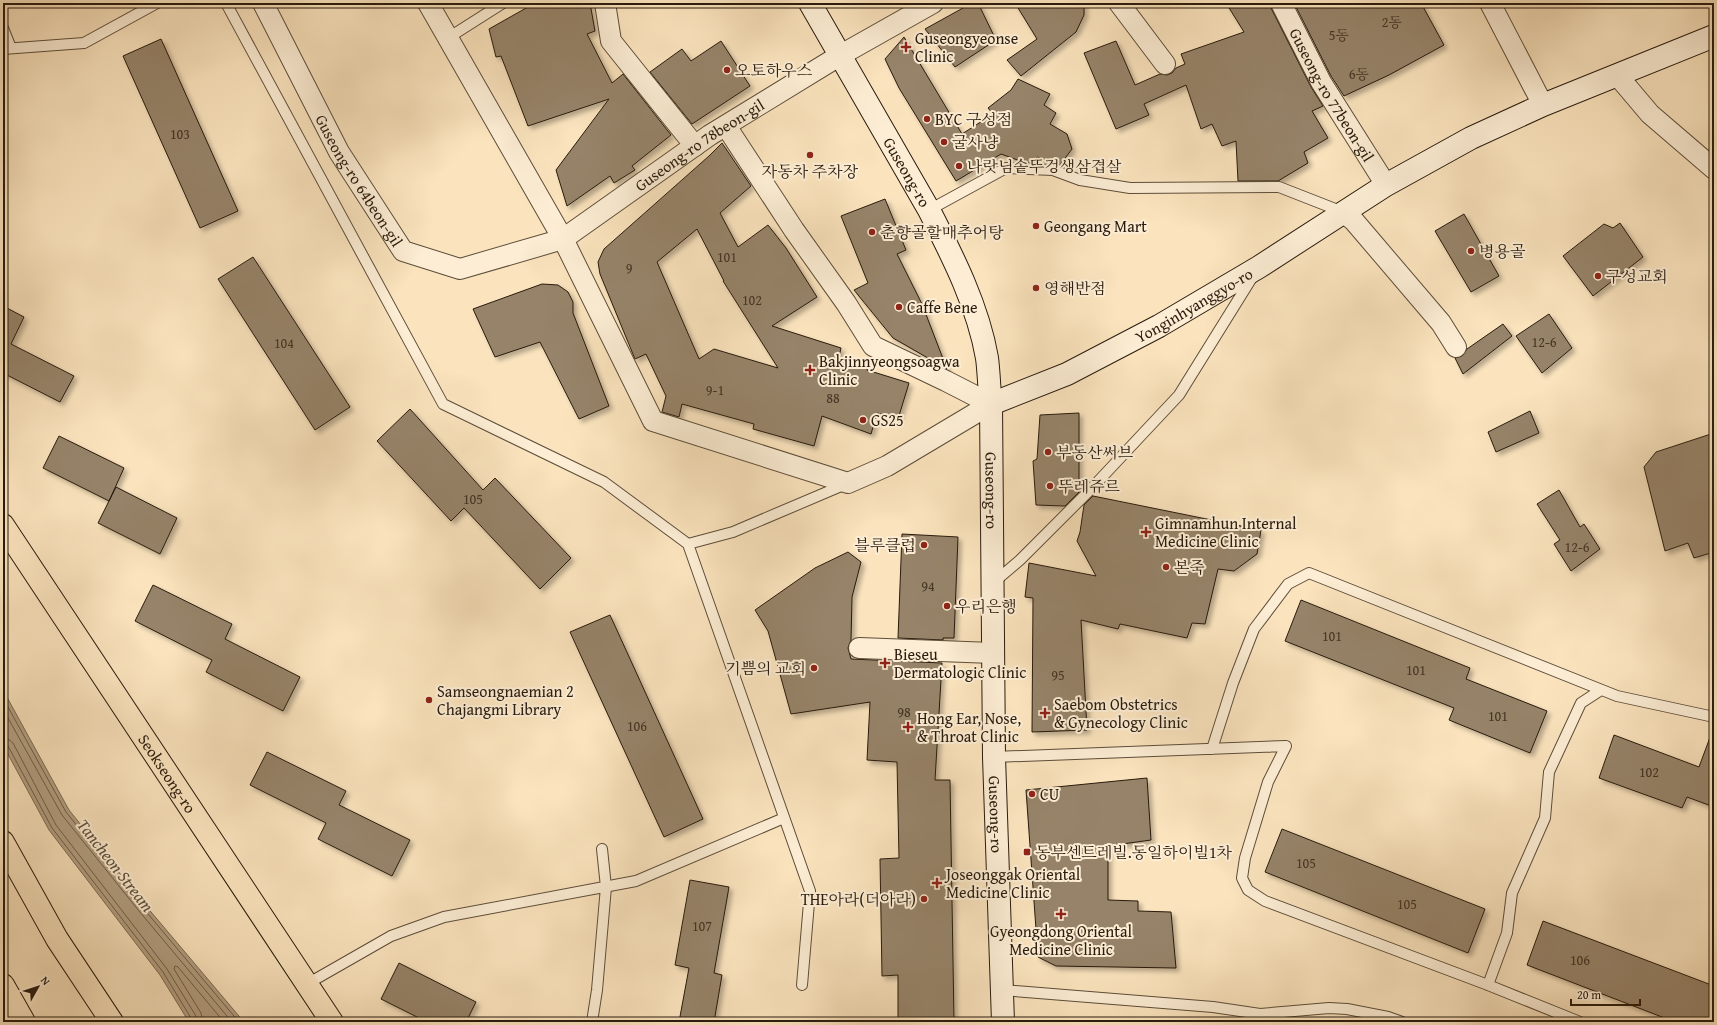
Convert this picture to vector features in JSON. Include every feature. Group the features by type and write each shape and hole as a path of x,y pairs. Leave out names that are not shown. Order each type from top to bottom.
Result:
{"highway":[{"name":"Seokseong-ro","path":"3,525 332,1022"},
{"path":"3,842 57,939 112,1022"},
{"path":"3,985 24,1022"}],"main road":[{"name":"Guseong-ro","path":"810,3 929,210 963,280 987,358 990,404 994,757 1003,1022"},
{"name":"Yonginhyanggyo-ro","path":"990,404 1067,374 1159,326 1259,267 1386,185 1471,138 1543,105 1714,36"}],"street":[{"name":"Guseong-ro 64beon-gil","path":"264,3 340,152 403,251 460,269 563,239"},
{"path":"428,3 563,239 653,421 848,483 887,466 990,404"},
{"path":"605,3 611,41 695,146"},
{"path":"840,56 933,3"},
{"path":"1119,3 1166,64"},
{"name":"Guseong-ro 77beon-gil","path":"1281,3 1321,82 1386,185"},
{"path":"1490,3 1543,105"},
{"name":"Guseong-ro 78beon-gil","path":"563,239 695,146 840,56"},
{"path":"1617,75 1650,114 1714,169"},
{"path":"726,126 794,230 846,303 873,346 990,404"},
{"path":"1343,212 1354,221 1441,323 1456,346"},
{"path":"859,648 993,653"}],"lane":[{"path":"3,28 7,49 84,42 157,3"},
{"path":"226,3 443,404 604,482 688,544 810,891 802,985"},
{"path":"448,38 503,3"},
{"path":"929,210 1006,168 1053,170 1080,180 1130,188 1279,187 1343,212"},
{"path":"992,584 1020,560 1085,495 1179,395 1259,267"},
{"path":"688,544 733,532 848,483"},
{"path":"1212,749 1233,683 1254,629 1288,584 1309,573 1617,696 1714,717"},
{"path":"1488,985 1507,933 1512,893 1545,818 1549,772 1581,703 1601,690"},
{"path":"994,757 1286,746 1268,782 1245,858 1242,878 1248,890 1264,901 1488,985 1580,1022"},
{"path":"307,984 391,936 444,917 636,881 784,818"},
{"path":"592,1022 606,887 602,849"},
{"path":"1002,990 1213,1006 1239,1012 1260,1014 1329,1008 1347,1008 1388,1017 1402,1022"}],"water":[{"name":"Tancheon Stream","path":"3,690 69,810 146,906 244,1022 189,1022 160,975 49,830 3,745"}],"building":[{"path":"535,3 590,3 595,31 587,34 612,83 623,74 671,135 632,166 635,170 614,183 610,176 567,206 556,170 609,99 528,126 501,56 496,57 489,29"},
{"path":"972,3 978,3 996,40 955,67 925,29"},
{"path":"1015,3 1084,3 1084,15 1076,32 1021,76 1007,60 1037,39"},
{"path":"1226,3 1270,3 1271,8 1311,87 1323,106 1312,111 1328,138 1304,152 1308,163 1278,181 1238,181 1236,141 1222,146 1212,124 1201,129 1186,85 1144,104 1149,115 1116,129 1084,53 1116,41 1135,85 1160,74 1167,75 1172,73 1176,68 1185,64 1181,54 1244,32"},
{"path":"1294,3 1421,3 1444,45 1389,75 1344,96 1331,76"},
{"path":"904,37 962,134 993,114 988,108 1011,90 1018,79 1050,94 1044,105 1056,113 1050,124 1067,134 1072,149 1060,165 1037,157 1031,163 1023,162 1001,154 956,181 899,88 885,59"},
{"path":"161,39 238,211 200,228 123,56"},
{"path":"721,41 750,86 692,124 650,72 682,49 691,61"},
{"path":"722,143 751,186 720,213 738,247 768,225 786,248 817,297 772,326 841,348 839,357 868,365 867,370 909,383 898,419 877,413 871,434 822,416 814,446 753,429 754,424 682,404 679,417 662,412 666,396 646,354 635,359 600,274 598,262 604,249","holes":["697,229 723,281 778,368 714,349 699,359 657,262"]},
{"path":"885,199 906,250 897,254 922,304 947,369 893,338 854,290 868,283 841,216"},
{"path":"1464,214 1499,276 1471,292 1435,231"},
{"name":"구성교회","path":"1620,223 1643,257 1593,296 1563,256 1604,224 1613,228"},
{"path":"253,257 350,407 315,430 218,279"},
{"path":"542,284 558,285 568,292 573,302 573,313 609,406 579,419 540,342 495,357 473,309"},
{"path":"3,306 24,317 11,344 74,376 60,402 3,373"},
{"path":"1549,314 1572,348 1542,373 1516,336"},
{"path":"1503,324 1512,336 1463,374 1455,358 1462,356 1467,349"},
{"path":"410,409 483,490 495,478 571,558 540,589 464,508 451,521 377,441"},
{"path":"1530,411 1539,433 1496,452 1488,432"},
{"path":"1079,413 1079,492 1065,506 1036,505 1033,461 1037,459 1040,415"},
{"path":"1714,433 1714,552 1694,558 1688,543 1665,551 1644,467 1656,452"},
{"path":"59,436 124,468 109,501 43,468"},
{"path":"116,487 177,518 160,554 98,523"},
{"path":"1559,490 1580,527 1584,524 1600,549 1571,571 1554,544 1560,540 1537,504"},
{"path":"1093,496 1261,530 1257,554 1234,571 1218,569 1205,624 1192,623 1187,638 1120,624 1118,629 1081,620 1087,730 1032,732 1033,598 1025,597 1029,563 1096,576 1077,541 1080,532 1084,505"},
{"path":"902,534 958,537 954,638 943,638 943,640 898,638"},
{"path":"848,552 861,562 852,597 851,640 848,648 851,659 942,663 935,780 950,780 954,1022 898,1022 898,975 882,976 880,859 899,858 897,762 867,760 870,702 791,714 768,631 755,610 815,568"},
{"path":"153,585 232,624 225,639 300,677 283,711 206,672 212,660 135,621"},
{"path":"1301,600 1470,668 1466,679 1547,711 1530,753 1449,720 1454,708 1285,641"},
{"path":"610,615 703,819 664,837 570,632"},
{"path":"1712,732 1714,732 1714,807 1687,797 1682,808 1599,778 1614,735 1699,767"},
{"path":"267,752 346,791 339,805 410,840 392,876 318,839 326,823 250,785"},
{"path":"1147,778 1151,840 1108,846 1108,900 1138,901 1138,911 1171,912 1176,968 1056,966 1038,957 1026,790"},
{"path":"1282,829 1485,909 1468,953 1265,872"},
{"path":"690,880 729,887 714,973 722,975 714,1022 679,1022 689,968 675,965"},
{"path":"1543,921 1714,986 1714,1022 1675,1022 1527,965"},
{"path":"399,963 476,1002 466,1022 427,1022 381,999"}],"place":[{"name":"Guseongyeonse Clinic","path":"906,47"},
{"name":"오토하우스","path":"727,70"},
{"name":"BYC 구성점","path":"927,119"},
{"name":"굴사냥","path":"944,142"},
{"name":"자동차 주차장","path":"810,155"},
{"name":"나랏님솥뚜겅생삼겹살","path":"959,166"},
{"name":"Geongang Mart","path":"1036,226"},
{"name":"춘향골할매추어탕","path":"872,232"},
{"name":"병용골","path":"1471,251"},
{"name":"구성교회","path":"1598,276"},
{"name":"영해반점","path":"1036,288"},
{"name":"Caffe Bene","path":"899,307"},
{"name":"Bakjinnyeongsoagwa Clinic","path":"810,370"},
{"name":"GS25","path":"863,420"},
{"name":"부동산써브","path":"1048,452"},
{"name":"뚜레쥬르","path":"1050,486"},
{"name":"Gimnamhun Internal Medicine Clinic","path":"1146,532"},
{"name":"블루클럽","path":"924,545"},
{"name":"본죽","path":"1166,567"},
{"name":"우리은행","path":"947,606"},
{"name":"Bieseu Dermatologic Clinic","path":"885,663"},
{"name":"기쁨의 교회","path":"814,668"},
{"name":"Samseongnaemian 2 Chajangmi Library","path":"429,700"},
{"name":"Saebom Obstetrics & Gynecology Clinic","path":"1045,713"},
{"name":"Hong Ear, Nose, & Throat Clinic","path":"908,727"},
{"name":"CU","path":"1032,794"},
{"name":"동부센트레빌.동일하이빌1차","path":"1027,852"},
{"name":"Joseonggak Oriental Medicine Clinic","path":"937,883"},
{"name":"THE아라(더아라)","path":"924,899"},
{"name":"Gyeongdong Oriental Medicine Clinic","path":"1061,914"}]}
